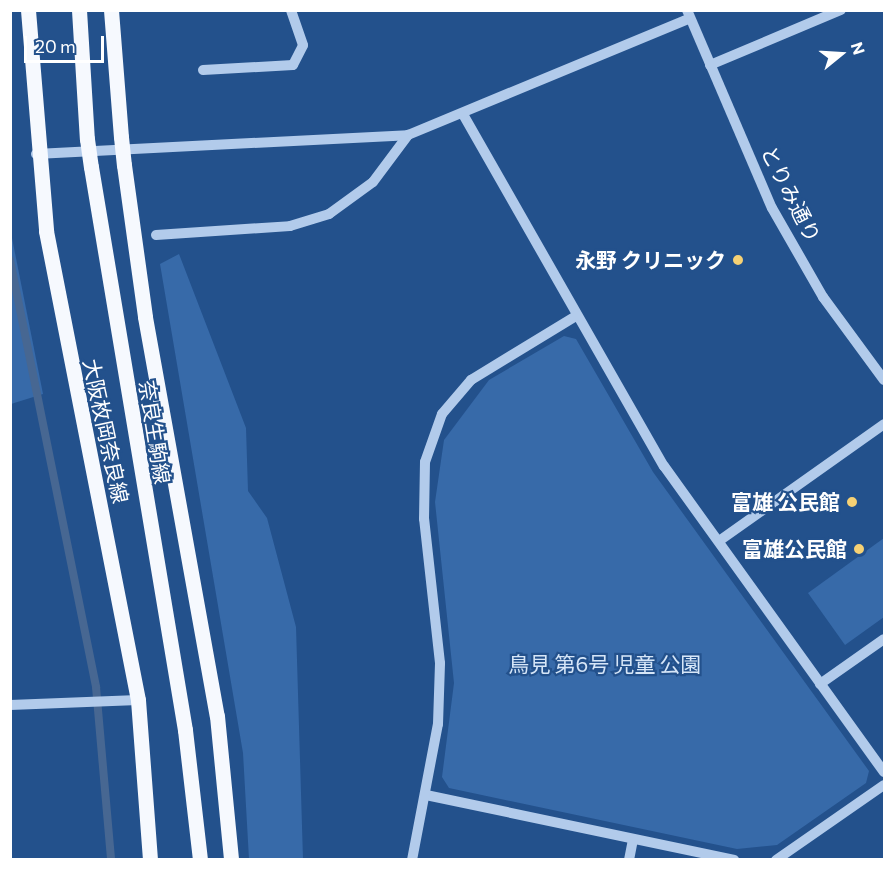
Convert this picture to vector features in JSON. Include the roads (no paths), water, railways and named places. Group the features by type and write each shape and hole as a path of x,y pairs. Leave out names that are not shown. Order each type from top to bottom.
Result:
{"main road":[{"name":"大阪枚岡奈良線","path":"28,10 36,154 50,254 138,700 150,860"},
{"name":"奈良生駒線","path":"79,10 87,139 185,730 200,860"},
{"name":"奈良生駒線","path":"111,10 124,165 145,317 217,716 231,860"}],"street":[{"path":"203,70 293,65 303,45 291,10"},
{"path":"710,65 841,10"},
{"path":"36,154 408,135 464,116 688,14"},
{"name":"とりみ通り","path":"688,14 772,208 824,297 885,380"},
{"path":"464,116 576,316 664,466 885,772"},
{"path":"156,235 290,226 329,214 373,182 408,135"},
{"path":"412,860 438,724 440,663 424,519 425,462 442,414 471,380 576,316"},
{"path":"718,541 885,424"},
{"path":"820,684 885,639"},
{"path":"10,705 138,700"},
{"path":"776,860 885,785"},
{"path":"426,795 734,860"},
{"path":"629,860 633,839"}],"waterway":[{"path":"10,260 96,687 111,860"}],"place":[{"name":"永野 クリニック","path":"738,260"},
{"name":"富雄 公民館","path":"852,502"},
{"name":"富雄公民館","path":"859,549"}],"park label":[{"name":"鳥見 第6号 児童 公園","path":"605,664"}]}
